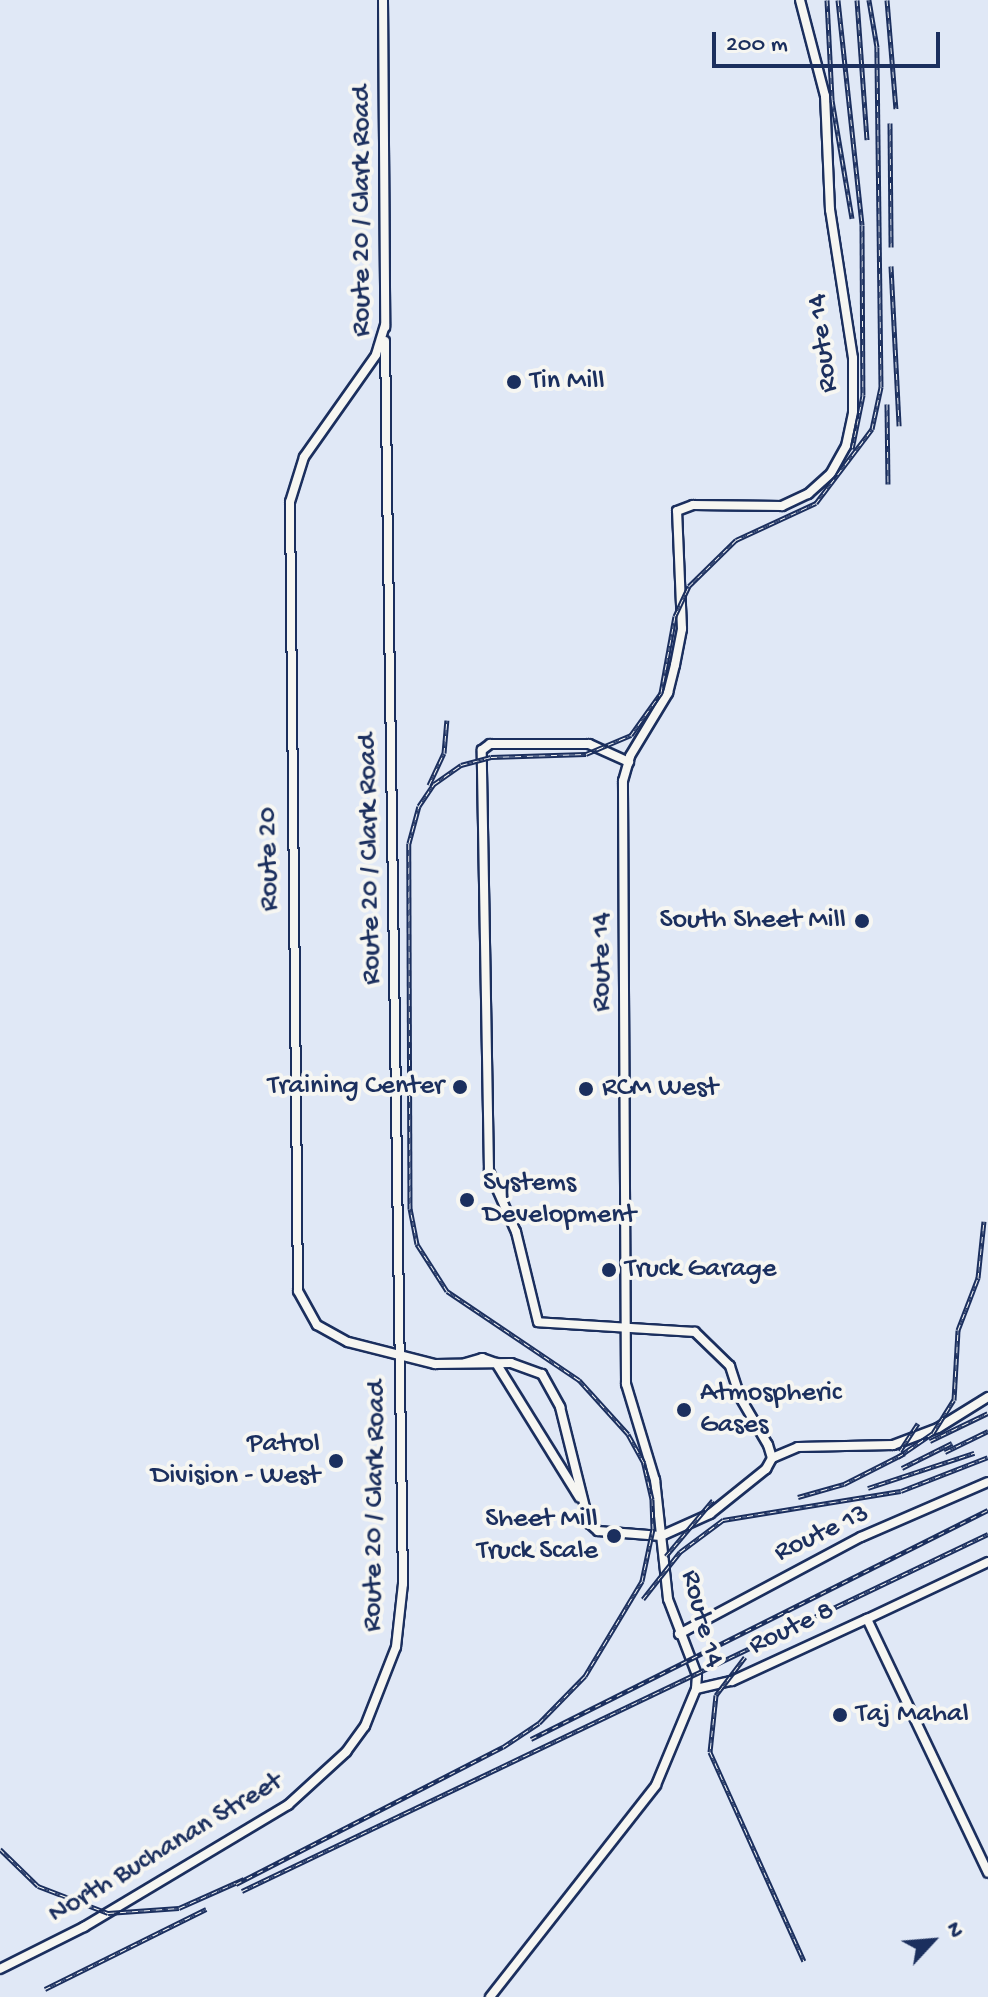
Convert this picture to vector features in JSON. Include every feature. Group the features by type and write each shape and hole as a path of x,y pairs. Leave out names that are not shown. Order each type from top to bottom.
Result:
{"street":[{"name":"Route 20 / Clark Road","path":"372,1713 392,1663 402,1605 383,0"},
{"name":"Route 14","path":"490,1997 656,1785 696,1689 697,1675 668,1599 652,1468 627,1395 622,819 629,762 668,693 682,629 677,511 693,505 782,506 808,494 831,473 848,435 855,378 830,210 825,96 800,0"},
{"name":"Route 20","path":"385,325 376,355 302,462 290,502 296,1268 302,1303 321,1328 348,1342 400,1354"},
{"path":"629,762 589,744 490,744 482,750 489,1171 516,1232 532,1316 547,1326 695,1332 720,1351 772,1458"},
{"path":"400,1354 446,1365 482,1358 530,1367 553,1387 589,1523 598,1531 661,1536 710,1514 772,1458 798,1447 893,1445 938,1428 988,1397"},
{"path":"496,1363 584,1505"},
{"name":"Route 13","path":"679,1634 861,1537 988,1482"},
{"path":"867,1619 988,1562"},
{"name":"Route 8","path":"696,1689 732,1681 867,1619 988,1873"},
{"name":"North Buchanan Street","path":"0,1969 84,1927 288,1805 346,1752 372,1713"}],"shaded area":[{"path":"0,0 988,0 988,1997 0,1997"}],"railway":[{"path":"827,0 832,100 852,218"},
{"path":"838,0 862,225 863,395 852,449"},
{"path":"857,0 867,140"},
{"path":"236,1884 503,1747 539,1723 585,1676 642,1581 653,1529 652,1499 644,1463 628,1434 579,1380 447,1291 417,1244 410,1209 409,843 419,806 434,784 461,765 491,757 586,754 631,735 661,693 675,616 689,586 736,540 816,503 872,429 881,387 877,47 869,0"},
{"path":"887,0 896,109"},
{"path":"890,123 891,247"},
{"path":"891,266 899,426"},
{"path":"887,404 888,484"},
{"path":"429,785 444,753 447,720"},
{"path":"898,1457 933,1433 954,1400 958,1330 978,1278 984,1221"},
{"path":"930,1441 988,1413"},
{"path":"900,1451 918,1423"},
{"path":"945,1452 988,1431"},
{"path":"902,1468 952,1443"},
{"path":"798,1497 844,1484 905,1453"},
{"path":"868,1488 974,1453"},
{"path":"643,1599 680,1552 723,1520 901,1491 988,1457"},
{"path":"666,1556 713,1500"},
{"path":"531,1739 988,1510"},
{"path":"242,1891 988,1534"},
{"path":"745,1657 716,1695 710,1752 804,1961"},
{"path":"0,1849 38,1886 108,1913 179,1908 244,1879"},
{"path":"45,1989 206,1909"}],"place":[{"name":"Tin Mill","path":"514,382"},
{"name":"South Sheet Mill","path":"862,921"},
{"name":"Training Center","path":"460,1087"},
{"name":"RCM West","path":"586,1089"},
{"name":"Systems Development","path":"467,1200"},
{"name":"Truck Garage","path":"609,1270"},
{"name":"Atmospheric Gases","path":"684,1410"},
{"name":"Patrol Division - West","path":"336,1461"},
{"name":"Sheet Mill Truck Scale","path":"614,1536"},
{"name":"Taj Mahal","path":"840,1715"}]}
